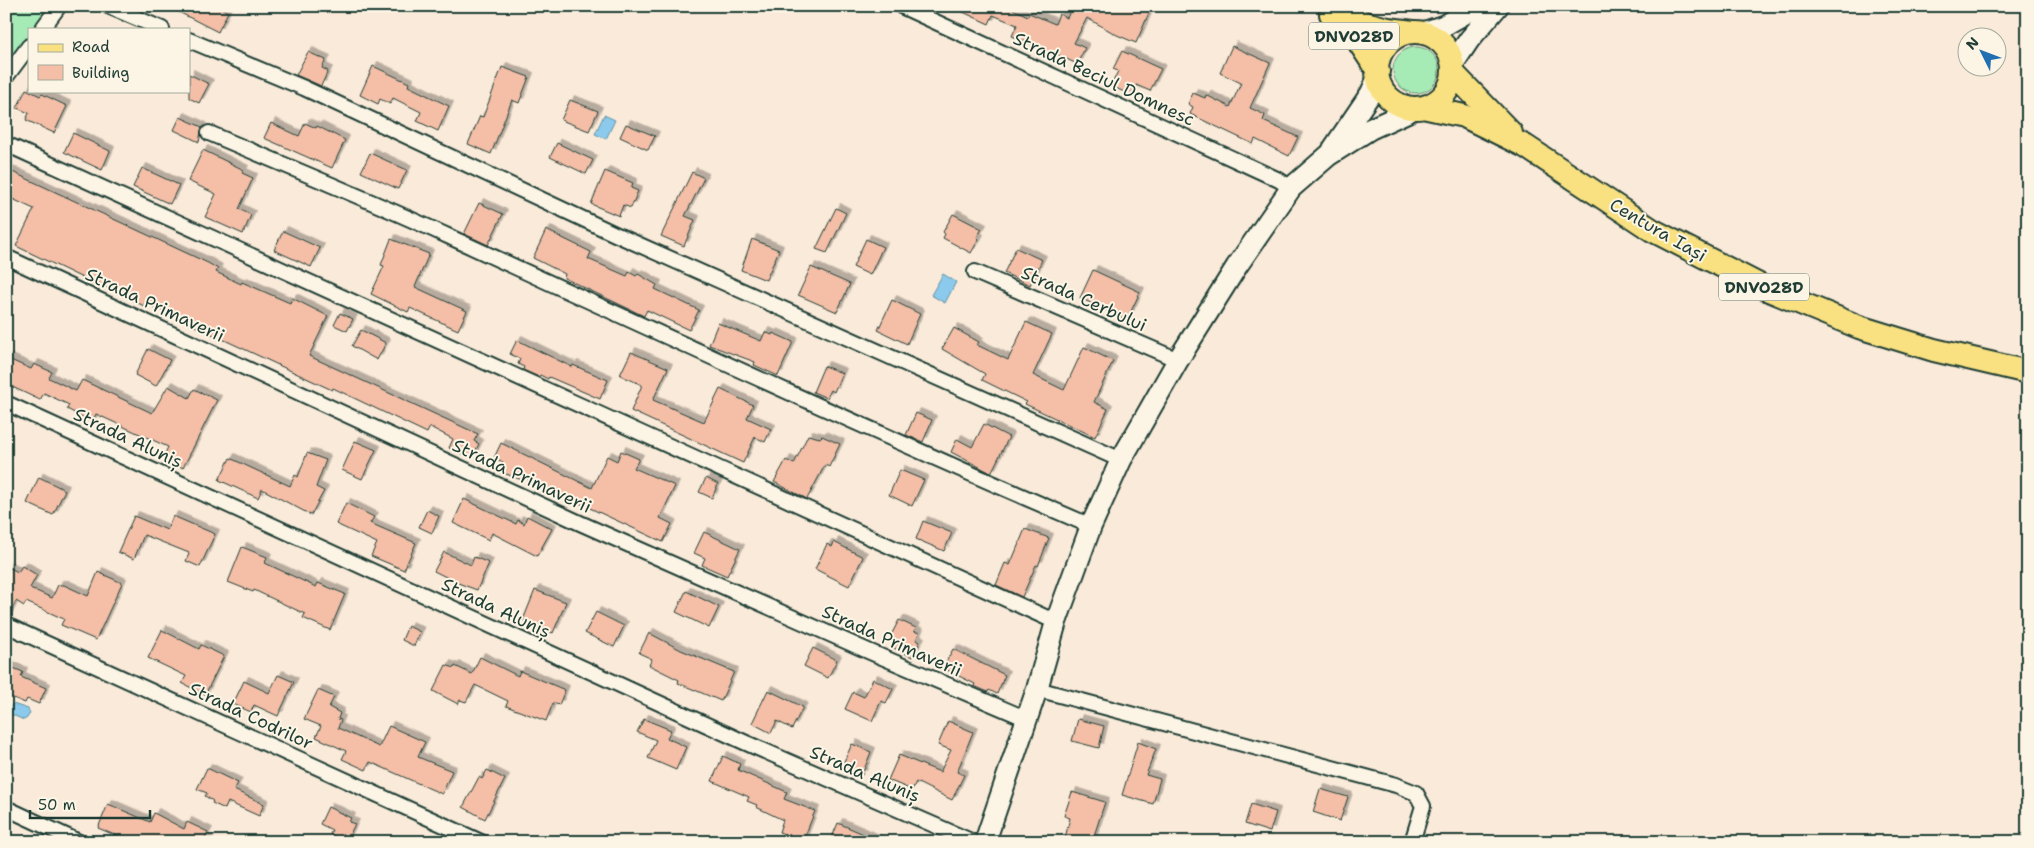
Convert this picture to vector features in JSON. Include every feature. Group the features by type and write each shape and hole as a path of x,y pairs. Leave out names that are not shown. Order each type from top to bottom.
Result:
{"main road":[{"name":"DNVO28D","path":"1323,6 1357,39 1378,74"},
{"name":"DNVO28D","path":"1332,6 1365,23 1388,29 1418,32"},
{"path":"1329,155 1372,93 1378,74 1379,59 1384,48 1402,34 1443,26 1478,6"},
{"path":"985,842 1037,689 1056,622 1091,526 1121,460 1178,360 1237,266 1291,188 1329,155 1370,129 1434,102 1444,95 1450,85 1453,68 1469,40 1498,6"},
{"path":"1418,32 1439,40 1446,47 1453,68"},
{"name":"Centura Iași","path":"1453,68 1525,146"},
{"path":"1378,74 1383,90 1392,100 1403,106 1420,107"},
{"name":"Centura Iași","path":"1420,107 1464,116 1525,146 1652,230 1769,290 1859,326 1924,347 2028,372"}],"street":[{"path":"43,28 59,6"},
{"path":"108,6 160,28"},
{"name":"Strada Beciul Domnesc","path":"901,6 1279,180 1291,188"},
{"path":"190,40 304,88 615,234 1121,460"},
{"path":"6,76 28,47"},
{"path":"209,133 448,236 538,279 924,454 1091,526"},
{"path":"6,144 1056,622"},
{"name":"Strada Primaverii","path":"6,257 580,523 877,655 1027,719"},
{"name":"Strada Cerbului","path":"975,272 1178,360"},
{"name":"Strada Aluniș","path":"6,403 735,738 973,842"},
{"name":"Strada Codrilor","path":"6,625 481,842"},
{"path":"1037,689 1396,785 1416,793 1423,806 1412,842"},
{"path":"6,808 78,842"}],"green space":[{"path":"6,6 52,6 37,28 28,28 28,39 6,68"},
{"path":"1416,47 1429,51 1435,57 1439,70 1435,83 1429,89 1416,93 1403,89 1397,83 1393,70 1397,57 1403,51"}],"water":[{"path":"604,115 615,120 606,139 595,134"},
{"path":"943,274 956,282 945,303 931,295"},
{"path":"13,704 28,709 30,713 27,718 24,720 10,714 8,708"}],"building":[{"path":"167,6 217,6 228,12 218,32"},
{"path":"950,6 1006,6 1028,16 1029,13 1055,24 1059,14 1067,18 1071,9 1065,6 1152,6 1136,43 1117,35 1087,18 1074,43 1085,48 1077,64 1056,54 1053,60 1040,54 1043,49 1012,36 1017,25 993,15 989,24"},
{"path":"1232,46 1270,63 1250,108 1265,115 1263,121 1298,137 1289,156 1255,139 1253,144 1190,114 1193,107 1188,104 1193,93 1205,98 1206,95 1230,107 1241,83 1220,73"},
{"path":"1122,51 1161,69 1150,91 1136,85 1131,95 1111,86 1118,71 1113,69"},
{"path":"308,52 326,60 322,68 328,71 321,86 296,75"},
{"path":"373,66 409,83 408,86 449,106 438,131 417,121 421,112 393,98 390,104 380,99 378,104 360,95"},
{"path":"502,67 529,77 519,103 512,100 491,154 468,144 480,116 483,117"},
{"path":"190,74 209,84 199,103 189,98"},
{"path":"26,89 28,92 40,96 42,94 67,106 54,133 26,120 29,113 17,108"},
{"path":"570,100 598,111 589,131 561,120"},
{"path":"180,117 202,127 199,142 174,130"},
{"path":"271,123 299,136 305,123 316,128 317,126 345,140 332,168 264,138"},
{"path":"626,124 655,136 648,150 620,137"},
{"path":"73,133 110,151 102,170 64,152"},
{"path":"557,143 593,160 586,174 550,157"},
{"path":"203,150 244,170 242,173 253,178 239,209 251,215 243,234 205,217 216,194 188,181"},
{"path":"370,153 407,170 398,189 361,172"},
{"path":"142,168 179,185 170,204 133,187"},
{"path":"6,169 208,263 218,269 216,272 241,284 242,282 290,303 292,298 328,316 309,356 478,434 474,441 479,444 472,458 449,448 453,439 430,427 427,433 333,388 332,390 145,303 144,306 98,283 97,285 16,246 34,209 6,196"},
{"path":"605,171 633,183 631,188 638,191 631,208 623,205 619,216 591,204"},
{"path":"692,172 704,178 685,216 695,220 684,246 661,236"},
{"path":"479,203 503,214 488,245 464,234"},
{"path":"836,208 846,213 827,253 816,249"},
{"path":"953,214 982,229 971,253 943,238 945,234 943,232"},
{"path":"546,230 591,252 588,259 627,276 629,272 636,276 638,274 657,285 655,289 699,310 689,330 647,310 644,316 564,278 565,274 533,258"},
{"path":"283,231 320,248 311,267 274,250"},
{"path":"391,239 429,254 415,287 467,311 458,330 410,308 408,312 371,294 384,266 381,265"},
{"path":"752,239 779,250 766,280 741,270"},
{"path":"866,239 883,247 870,275 853,267"},
{"path":"1016,248 1042,260 1030,285 1004,273"},
{"path":"811,267 850,284 837,312 798,295"},
{"path":"1093,270 1140,292 1127,320 1080,298"},
{"path":"892,300 920,314 907,344 878,330"},
{"path":"340,313 353,319 347,331 334,325"},
{"path":"1026,322 1052,334 1033,375 1064,390 1084,347 1113,361 1094,402 1108,409 1095,437 1025,404 1027,402 982,380 985,374 942,349 954,328 979,342 977,345 1008,360"},
{"path":"718,323 761,341 765,332 772,335 773,333 793,342 778,376 754,365 755,362 709,345"},
{"path":"361,330 386,343 377,360 352,346"},
{"path":"517,340 572,367 573,365 608,380 600,399 549,377 548,379 540,375 539,377 523,370 524,367 518,364 520,359 510,354"},
{"path":"148,349 170,360 156,386 135,375"},
{"path":"631,352 668,368 653,400 704,422 720,389 753,405 747,418 771,429 765,442 755,437 743,463 631,411 642,385 620,375"},
{"path":"6,358 31,369 34,364 52,372 49,378 76,391 82,380 152,413 168,386 189,398 194,389 217,400 183,468 163,458 168,447 96,414 92,422 67,409 69,405 44,393 40,400 6,384"},
{"path":"824,366 842,373 834,392 831,390 827,398 813,392"},
{"path":"916,413 932,420 923,442 906,435"},
{"path":"984,424 1009,437 991,473 951,452 957,439 972,447"},
{"path":"808,435 820,438 822,436 840,444 829,467 825,465 807,499 774,482 786,460 794,464"},
{"path":"355,441 376,450 362,479 342,470"},
{"path":"501,443 592,488 607,456 617,461 621,451 639,459 634,468 675,486 660,518 672,524 663,542 523,477 522,480 498,471 503,462 494,458"},
{"path":"307,453 326,460 316,487 324,491 311,515 262,489 258,498 219,480 230,458 290,486 295,475 298,477"},
{"path":"900,470 924,480 912,506 889,495"},
{"path":"39,477 65,490 53,515 27,503"},
{"path":"706,478 718,484 712,498 699,492"},
{"path":"464,499 516,524 518,520 524,524 527,516 552,529 537,556 492,533 489,540 453,523"},
{"path":"346,503 374,517 370,523 416,543 404,570 371,556 377,543 336,524"},
{"path":"427,510 439,516 432,533 419,527"},
{"path":"134,516 167,530 173,516 215,534 200,567 186,561 189,553 144,535 134,559 118,552"},
{"path":"923,521 952,533 944,551 916,539"},
{"path":"1025,529 1049,538 1038,566 1036,565 1022,597 996,585 1005,563 1010,565"},
{"path":"704,532 740,549 727,576 702,565 705,558 694,553"},
{"path":"834,542 863,557 849,586 815,569 827,544 832,547"},
{"path":"242,547 267,557 265,563 316,587 318,583 345,594 330,630 303,618 305,614 254,590 253,592 228,582"},
{"path":"444,552 471,565 474,557 489,563 477,590 434,571"},
{"path":"6,566 18,572 22,566 37,575 30,588 52,598 58,585 64,585 88,596 98,572 122,583 96,640 61,625 64,619 26,602 24,606 16,601 8,617 6,616"},
{"path":"535,590 566,602 553,633 523,620"},
{"path":"686,591 719,607 709,628 676,612"},
{"path":"596,612 624,626 614,647 585,633"},
{"path":"899,620 916,628 914,631 919,633 916,640 920,642 912,657 892,647 896,640 890,637"},
{"path":"408,626 420,632 414,646 402,640"},
{"path":"162,630 199,649 201,645 224,656 205,695 182,683 186,676 148,658"},
{"path":"649,633 681,650 734,672 721,701 678,683 679,680 649,665 652,659 639,653"},
{"path":"813,648 837,660 828,678 804,666"},
{"path":"953,649 1005,675 997,694 974,686 975,684 943,668"},
{"path":"480,657 518,676 520,671 565,690 559,705 553,703 546,721 506,706 508,701 475,685 466,702 460,700 458,704 433,691 446,665 454,668 455,666 472,674"},
{"path":"6,665 23,672 21,677 46,688 39,704 27,699 25,703 6,695"},
{"path":"278,675 294,682 278,716 254,705 251,712 233,704 244,681 269,693"},
{"path":"873,679 893,689 886,703 881,701 872,721 845,709 853,692 864,697"},
{"path":"318,690 334,697 329,707 340,713 338,719 341,720 338,728 379,747 389,726 425,742 418,757 452,771 442,794 370,762 366,770 342,759 346,751 316,737 321,726 304,719"},
{"path":"768,690 803,707 792,729 777,721 771,733 752,723"},
{"path":"644,719 671,730 667,738 686,747 676,770 648,758 656,740 637,732"},
{"path":"1078,719 1104,726 1099,748 1072,741"},
{"path":"948,721 973,732 957,772 964,775 952,800 916,782 912,790 888,780 899,755 940,772 951,750 938,745"},
{"path":"1138,742 1156,749 1146,775 1160,779 1153,804 1122,795"},
{"path":"852,744 871,752 862,775 842,766"},
{"path":"723,756 740,764 738,770 787,792 784,799 815,811 803,841 779,832 783,820 747,801 749,797 712,781"},
{"path":"207,768 238,783 234,790 264,804 259,816 228,802 225,809 212,803 213,801 205,796 207,793 197,789"},
{"path":"487,770 505,779 485,819 463,807 479,777 482,779"},
{"path":"1320,789 1348,797 1340,821 1313,812"},
{"path":"1072,792 1105,802 1092,842 1064,842 1070,818 1064,816"},
{"path":"108,804 150,822 154,813 184,829 187,822 208,832 204,839 210,842 131,842 98,828"},
{"path":"1251,804 1276,812 1270,832 1245,824"},
{"path":"328,807 351,818 349,822 355,824 346,842 330,834 332,830 320,824"},
{"path":"838,823 882,842 830,842"}]}
